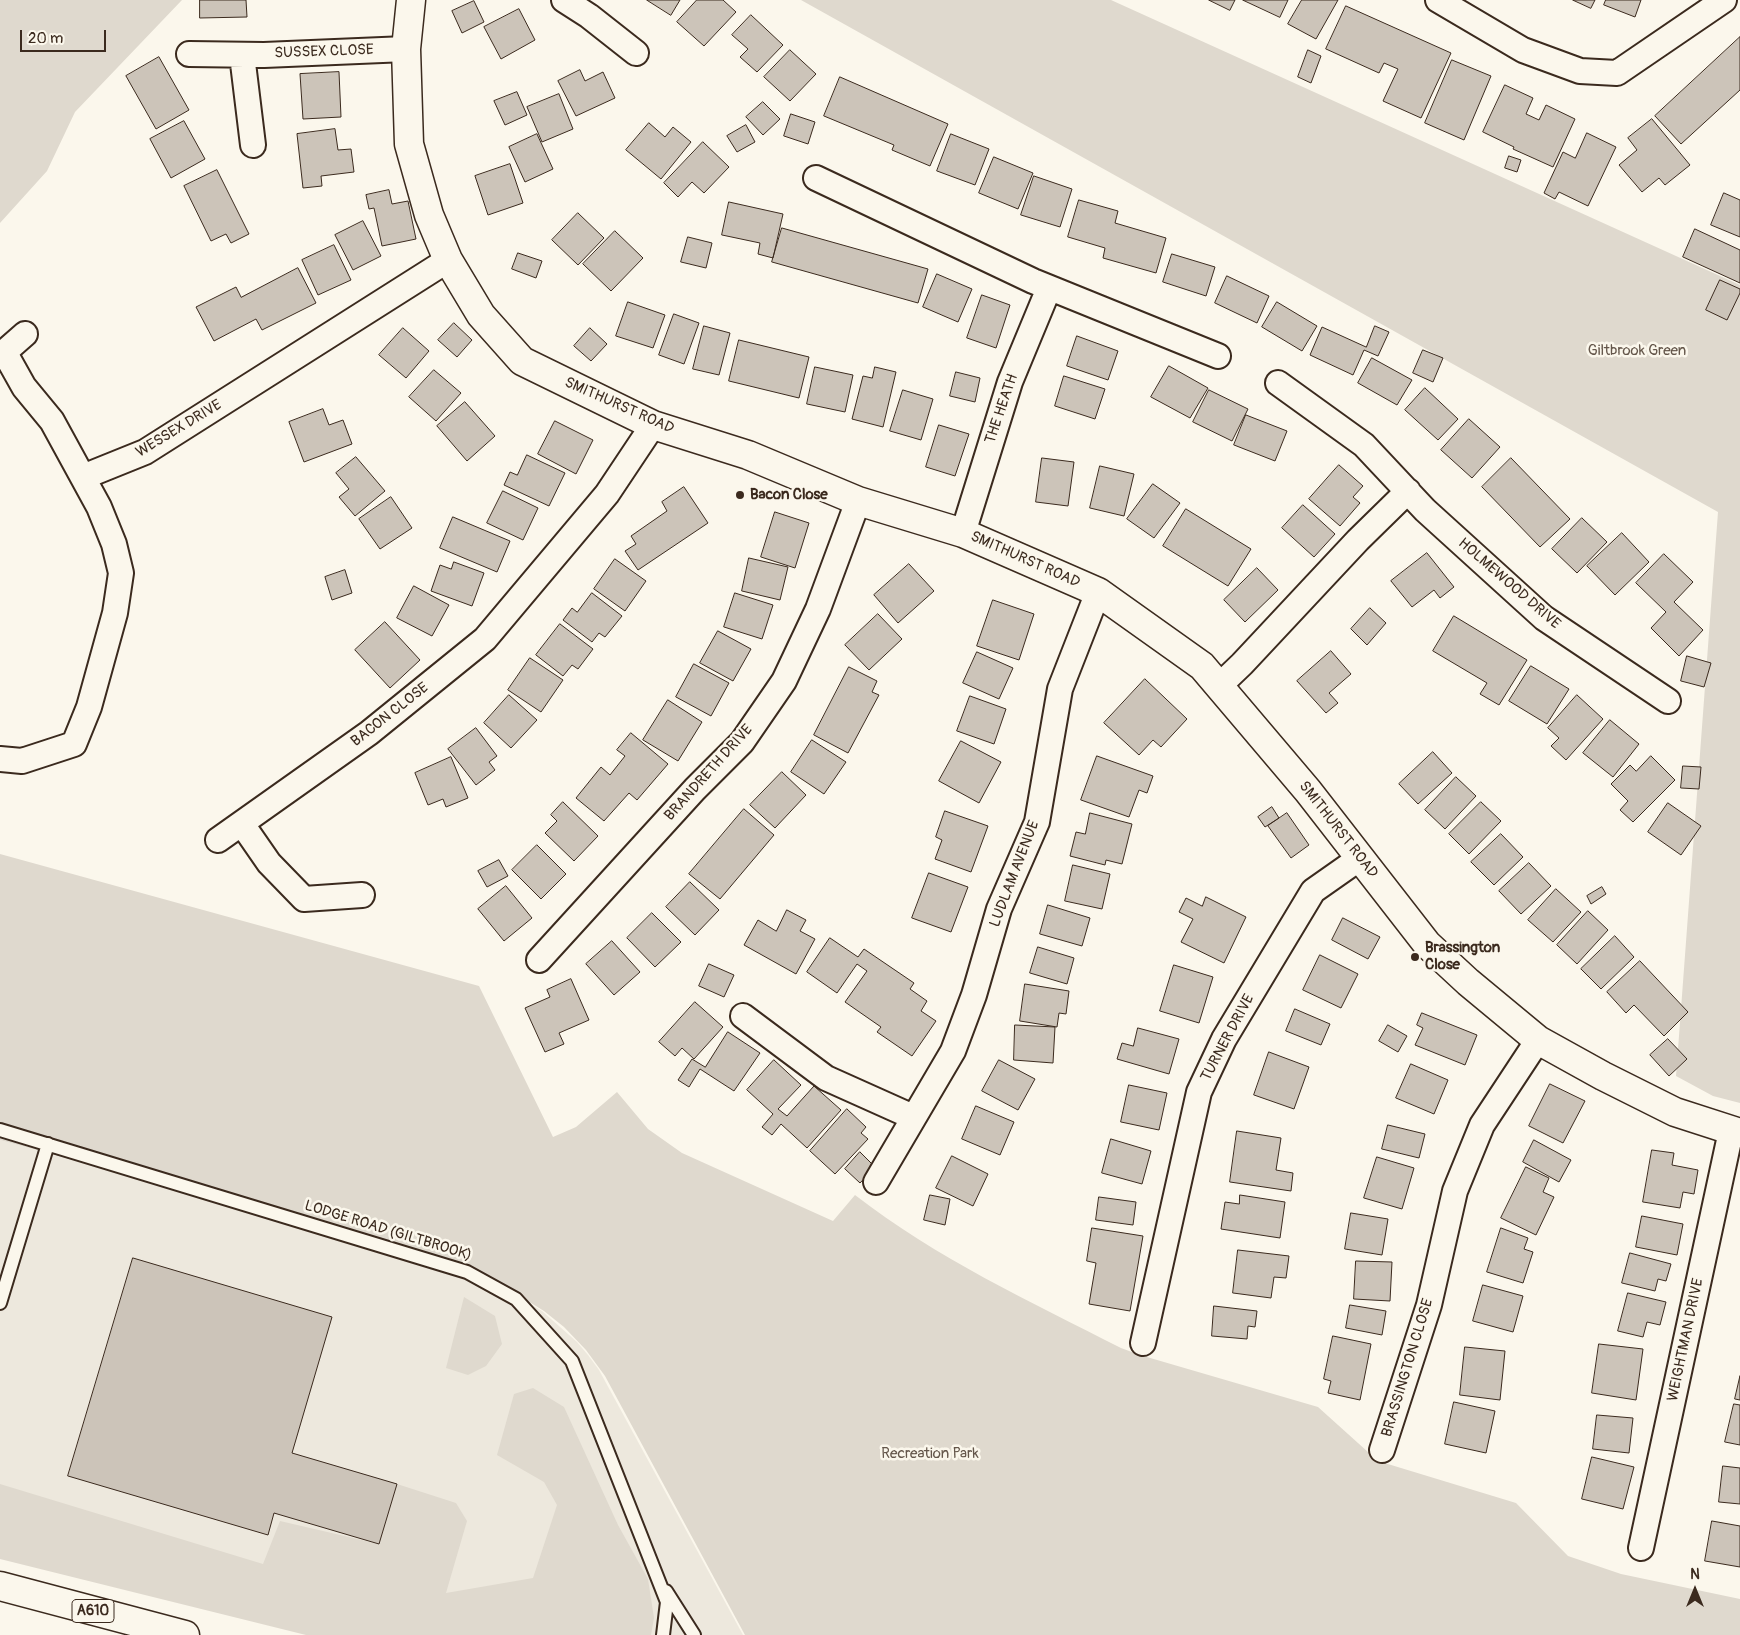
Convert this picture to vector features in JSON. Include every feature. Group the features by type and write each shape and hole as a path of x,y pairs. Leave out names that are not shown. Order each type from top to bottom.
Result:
{"main road":[{"name":"SMITHURST ROAD","path":"410,0 406,49 409,144 428,216 448,260 481,316 522,361 653,424 748,455 858,501 963,533 1098,592 1202,666 1308,791 1427,944 1468,982 1538,1040 1674,1112 1735,1132"},
{"name":"A610","path":"0,1586 185,1635"}],"street":[{"path":"564,0 589,16 636,53"},
{"path":"1438,0 1522,50 1580,71 1617,73 1724,0"},
{"name":"SUSSEX CLOSE","path":"189,54 242,55 406,49"},
{"path":"242,55 252,145"},
{"path":"816,178 1048,288 1218,356"},
{"name":"WESSEX DRIVE","path":"83,477 145,452 448,260"},
{"name":"THE HEATH","path":"963,533 1010,382 1048,288"},
{"path":"0,759 22,761 74,744 89,707 115,613 121,573 114,544 99,507 83,477 52,421 24,387 2,354 25,334"},
{"name":"HOLMEWOOD DRIVE","path":"1278,383 1364,445 1425,510 1544,618 1668,701"},
{"name":"BACON CLOSE","path":"218,840 369,732 485,639 607,494 653,424"},
{"path":"1219,686 1358,540 1408,491"},
{"name":"BRANDRETH DRIVE","path":"539,960 695,789 742,742 784,681 818,609 858,501"},
{"name":"LUDLAM AVENUE","path":"876,1182 953,1051 974,995 1000,910 1037,822 1060,689 1098,592"},
{"path":"242,824 269,863 304,899 362,895"},
{"name":"TURNER DRIVE","path":"1143,1343 1199,1092 1224,1039 1313,891 1360,858"},
{"path":"743,1016 826,1078 913,1117"},
{"name":"BRASSINGTON CLOSE","path":"1382,1450 1429,1304 1455,1191 1482,1125 1538,1040"},
{"name":"WEIGHTMAN DRIVE","path":"1641,1548 1735,1132"}],"lane":[{"name":"LODGE ROAD (GILTBROOK)","path":"0,1130 468,1272 516,1299 572,1361 658,1578"},
{"path":"0,1303 48,1144"},
{"path":"658,1578 666,1602 662,1635"},
{"path":"658,1578 694,1635"}],"shaded area":[{"path":"0,1140 460,1268 490,1279 542,1311 577,1342 599,1370 743,1635 360,1635 0,1536"}],"green space":[{"path":"0,0 182,0 75,112 47,171 0,223"},
{"name":"Giltbrook Green","path":"801,0 1111,0 1740,285 1740,1103 1713,1096 1676,1076 1718,512"},
{"name":"Recreation Park","path":"0,854 479,986 553,1137 576,1127 617,1092 648,1129 682,1153 833,1221 855,1195 886,1218 951,1259 1121,1348 1318,1407 1378,1461 1516,1503 1568,1556 1621,1574 1740,1599 1740,1635 745,1635 605,1376 586,1350 564,1327 544,1311 492,1279 462,1267 0,1140"},
{"path":"464,1297 495,1316 502,1344 486,1366 468,1375 446,1368"},
{"path":"533,1388 564,1407 618,1525 648,1579 654,1618 651,1635 306,1635 0,1559 0,1484 263,1564 280,1521 379,1544 397,1484 456,1503 467,1521 446,1593 533,1578 557,1505 544,1482 497,1455 514,1394"}],"building":[{"path":"200,0 246,0 247,17 200,18"},
{"path":"647,0 680,0 671,15"},
{"path":"697,0 723,0 736,12 704,46 677,22"},
{"path":"1209,0 1235,0 1230,10"},
{"path":"1243,0 1288,0 1280,17"},
{"path":"1302,0 1338,0 1316,39 1288,24"},
{"path":"1573,0 1595,0 1591,8"},
{"path":"1606,0 1641,0 1635,17 1604,5"},
{"path":"474,1 484,22 462,33 452,11"},
{"path":"1346,6 1451,53 1421,118 1383,101 1398,69 1384,63 1379,73 1326,49"},
{"path":"519,9 535,40 501,59 484,27"},
{"path":"751,15 783,45 757,72 740,57 748,49 732,35"},
{"path":"1740,37 1740,90 1681,144 1655,116"},
{"path":"790,50 816,74 790,101 764,77"},
{"path":"1308,50 1321,56 1311,83 1298,77"},
{"path":"159,57 189,110 156,129 126,76"},
{"path":"1452,60 1491,76 1464,140 1425,123"},
{"path":"580,70 585,81 603,72 615,98 576,116 558,81"},
{"path":"339,72 341,117 303,119 300,74"},
{"path":"840,77 948,124 930,166 892,150 894,145 824,116"},
{"path":"1505,85 1533,98 1526,114 1539,120 1546,105 1575,119 1553,167 1513,149 1514,147 1483,132"},
{"path":"517,92 527,115 505,125 494,101"},
{"path":"559,94 573,129 542,142 527,107"},
{"path":"763,102 780,119 763,135 746,117"},
{"path":"791,114 815,122 808,144 784,136"},
{"path":"1652,119 1690,165 1665,185 1659,178 1642,192 1619,165 1637,150 1628,138"},
{"path":"184,121 205,159 171,178 150,139"},
{"path":"649,123 665,137 673,127 691,142 661,179 626,150"},
{"path":"746,125 755,142 737,152 727,136"},
{"path":"335,129 338,150 351,149 354,172 321,176 322,186 303,188 297,134"},
{"path":"1587,133 1616,147 1588,206 1559,192 1555,199 1544,193 1563,152 1575,158"},
{"path":"537,134 553,169 525,182 509,147"},
{"path":"951,134 989,149 975,185 937,171"},
{"path":"703,142 729,167 704,193 692,182 678,197 664,183"},
{"path":"1509,156 1521,160 1517,172 1505,168"},
{"path":"994,157 1033,173 1018,209 979,193"},
{"path":"510,164 523,203 488,215 475,176"},
{"path":"217,170 249,234 231,243 226,234 211,241 184,186"},
{"path":"1034,176 1072,189 1060,227 1021,215"},
{"path":"389,190 392,204 408,201 416,239 382,246 374,208 369,209 366,195"},
{"path":"1724,193 1740,200 1740,237 1711,225"},
{"path":"1079,200 1118,211 1115,223 1166,238 1156,273 1103,258 1105,248 1068,237"},
{"path":"729,202 783,214 773,258 758,254 760,243 722,235"},
{"path":"578,213 604,238 578,265 552,240"},
{"path":"363,221 381,256 353,270 335,235"},
{"path":"782,228 928,269 918,303 772,262"},
{"path":"1695,229 1740,250 1740,283 1683,257"},
{"path":"615,231 643,258 611,291 583,264"},
{"path":"688,237 712,243 706,268 681,262"},
{"path":"334,245 351,280 318,295 302,260"},
{"path":"518,253 542,261 536,278 512,269"},
{"path":"1172,254 1215,267 1206,296 1163,282"},
{"path":"298,268 316,303 262,330 256,319 214,341 196,307 236,287 241,297"},
{"path":"937,274 972,289 958,322 923,307"},
{"path":"1227,276 1269,296 1257,323 1215,303"},
{"path":"1720,280 1740,289 1740,293 1727,320 1706,310"},
{"path":"982,295 1010,305 996,348 967,338"},
{"path":"628,302 665,315 653,348 616,336"},
{"path":"1277,302 1317,326 1302,351 1262,327"},
{"path":"674,314 699,323 684,364 659,355"},
{"path":"454,323 472,340 457,357 438,340"},
{"path":"704,326 730,333 719,375 693,369"},
{"path":"1375,326 1389,332 1378,356 1364,350 1353,375 1310,355 1322,327 1366,347"},
{"path":"403,328 429,351 406,378 379,355"},
{"path":"590,328 607,344 591,361 574,346"},
{"path":"1077,336 1118,351 1108,380 1067,366"},
{"path":"739,340 809,357 799,398 729,381"},
{"path":"1423,350 1443,358 1433,382 1413,373"},
{"path":"1372,358 1412,380 1397,405 1358,383"},
{"path":"1169,366 1208,388 1190,418 1151,397"},
{"path":"815,367 853,375 845,412 807,404"},
{"path":"875,367 896,372 883,427 852,419 863,376 872,378"},
{"path":"434,370 461,393 436,421 409,397"},
{"path":"956,372 980,378 975,402 950,396"},
{"path":"1064,376 1105,389 1095,419 1055,406"},
{"path":"1425,388 1458,419 1438,440 1405,410"},
{"path":"903,390 933,399 921,440 890,431"},
{"path":"1209,390 1248,409 1232,441 1193,422"},
{"path":"465,402 495,436 467,461 437,426"},
{"path":"323,409 329,425 343,420 352,444 304,462 289,422"},
{"path":"1246,415 1287,431 1275,461 1234,445"},
{"path":"1469,419 1500,447 1472,478 1441,450"},
{"path":"555,421 593,440 576,474 538,454"},
{"path":"939,425 969,434 955,476 926,467"},
{"path":"527,455 565,473 549,506 504,485 510,472 517,475"},
{"path":"356,457 385,491 355,516 339,497 349,489 336,473"},
{"path":"1042,458 1074,462 1068,506 1036,502"},
{"path":"1511,458 1570,519 1540,547 1482,487"},
{"path":"1339,465 1363,486 1353,497 1360,503 1340,526 1309,499"},
{"path":"1100,466 1134,474 1124,516 1090,508"},
{"path":"1153,484 1180,503 1154,538 1127,519"},
{"path":"684,487 708,523 638,570 625,551 636,544 631,536 667,511 662,502"},
{"path":"503,491 538,508 523,540 487,523"},
{"path":"391,497 412,528 380,549 359,519"},
{"path":"1303,505 1335,534 1314,557 1282,528"},
{"path":"1186,509 1251,549 1228,586 1163,546"},
{"path":"775,512 809,523 795,568 761,557"},
{"path":"453,517 510,541 497,572 440,548"},
{"path":"1582,518 1607,542 1577,573 1552,549"},
{"path":"1622,533 1649,562 1615,595 1587,566"},
{"path":"1427,553 1454,587 1440,598 1434,590 1412,607 1391,581"},
{"path":"1664,554 1693,582 1674,602 1703,630 1679,656 1651,628 1666,612 1636,583"},
{"path":"749,558 788,567 780,600 742,591"},
{"path":"615,559 646,581 625,611 594,589"},
{"path":"454,562 484,573 472,606 431,591 440,565 451,569"},
{"path":"909,564 934,591 898,623 874,595"},
{"path":"1257,568 1278,590 1245,622 1224,600"},
{"path":"345,570 352,593 332,600 325,577"},
{"path":"414,586 449,605 432,636 397,618"},
{"path":"592,593 622,616 605,637 599,633 592,642 563,620 572,608 577,612"},
{"path":"735,593 773,605 762,639 724,627"},
{"path":"993,600 1034,614 1019,660 977,646"},
{"path":"1370,608 1386,623 1367,645 1351,629"},
{"path":"878,614 902,639 869,670 845,645"},
{"path":"1454,616 1527,660 1499,705 1480,694 1487,683 1433,651"},
{"path":"385,622 420,660 390,688 355,650"},
{"path":"560,624 593,649 578,669 572,665 563,676 536,655"},
{"path":"718,631 751,649 733,681 700,663"},
{"path":"1331,651 1351,674 1329,693 1338,703 1326,713 1297,681"},
{"path":"977,652 1013,668 999,699 963,683"},
{"path":"1687,656 1711,663 1704,687 1681,681"},
{"path":"530,658 563,680 541,712 508,690"},
{"path":"694,664 729,683 711,716 676,697"},
{"path":"1531,666 1569,689 1547,724 1509,701"},
{"path":"849,667 877,681 872,692 879,695 848,753 814,735"},
{"path":"1145,679 1187,719 1161,747 1153,740 1139,755 1104,723"},
{"path":"509,695 537,720 511,748 484,723"},
{"path":"1577,695 1603,719 1566,760 1551,746 1559,738 1548,728"},
{"path":"970,696 1006,709 994,744 957,731"},
{"path":"668,700 702,722 678,761 643,740"},
{"path":"1610,720 1639,744 1613,777 1583,753"},
{"path":"476,728 497,756 489,762 495,770 476,785 448,749"},
{"path":"631,733 668,764 637,800 629,793 604,821 576,798 601,767 610,775 625,756 617,750"},
{"path":"812,740 846,762 824,794 791,772"},
{"path":"961,741 1001,762 979,803 939,781"},
{"path":"1433,752 1452,773 1418,804 1399,784"},
{"path":"1097,756 1153,776 1147,793 1139,790 1129,817 1081,800"},
{"path":"1651,756 1675,780 1633,822 1620,810 1628,801 1611,784 1630,765 1636,771"},
{"path":"451,757 468,798 446,807 443,799 428,805 415,773"},
{"path":"1683,766 1701,767 1699,789 1681,788"},
{"path":"782,772 806,795 775,828 750,805"},
{"path":"1456,777 1476,796 1445,829 1425,810"},
{"path":"563,802 598,836 574,861 545,833 557,821 551,815"},
{"path":"1481,802 1501,821 1469,854 1449,834"},
{"path":"1668,803 1701,826 1681,855 1648,832"},
{"path":"1272,807 1279,818 1265,827 1258,817"},
{"path":"744,809 774,835 720,899 689,874"},
{"path":"945,811 988,826 971,872 935,859 942,840 936,837"},
{"path":"1090,813 1132,824 1122,864 1106,860 1105,865 1070,856 1076,832 1085,834"},
{"path":"1287,813 1309,845 1291,858 1268,826"},
{"path":"1501,834 1523,857 1494,885 1471,862"},
{"path":"537,845 566,874 541,899 512,870"},
{"path":"499,860 508,876 487,887 478,871"},
{"path":"1529,863 1551,886 1521,914 1499,891"},
{"path":"1073,865 1110,874 1102,909 1065,901"},
{"path":"929,873 968,887 951,932 912,918"},
{"path":"690,882 719,910 695,935 666,907"},
{"path":"506,886 532,918 504,941 478,909"},
{"path":"1602,887 1606,894 1591,904 1587,896"},
{"path":"1556,889 1581,912 1553,942 1528,920"},
{"path":"1206,897 1246,917 1224,963 1181,942 1193,919 1179,912 1186,898 1202,906"},
{"path":"1048,905 1090,918 1082,946 1040,934"},
{"path":"787,910 806,920 800,931 815,939 796,974 744,945 758,920 776,931"},
{"path":"1588,911 1608,930 1577,964 1557,945"},
{"path":"652,913 681,942 655,967 627,938"},
{"path":"1343,918 1380,937 1368,959 1332,940"},
{"path":"1615,936 1634,957 1601,989 1581,969"},
{"path":"830,938 858,957 864,949 914,983 910,989 927,1001 921,1011 936,1021 912,1056 877,1032 881,1027 845,1002 867,971 857,964 837,993 807,972"},
{"path":"612,941 640,972 614,995 586,964"},
{"path":"1038,947 1074,958 1067,984 1030,973"},
{"path":"1320,955 1358,974 1341,1008 1303,990"},
{"path":"1640,961 1688,1012 1664,1036 1634,1005 1626,1013 1607,992"},
{"path":"709,964 734,975 724,997 699,986"},
{"path":"1174,965 1213,977 1199,1023 1160,1011"},
{"path":"571,979 589,1020 559,1033 564,1044 545,1052 525,1008 550,997 547,990"},
{"path":"1025,984 1069,991 1066,1014 1059,1013 1057,1027 1020,1021"},
{"path":"695,1002 723,1027 694,1059 682,1048 675,1056 659,1042"},
{"path":"1295,1009 1330,1024 1321,1045 1286,1031"},
{"path":"1422,1013 1477,1035 1465,1065 1415,1045 1423,1028 1417,1025"},
{"path":"1015,1025 1055,1027 1053,1063 1014,1060"},
{"path":"1388,1025 1407,1036 1398,1052 1379,1041"},
{"path":"1138,1028 1179,1039 1169,1074 1117,1059 1122,1043 1133,1046"},
{"path":"728,1032 760,1053 734,1091 700,1069 689,1087 678,1080 692,1059 705,1067"},
{"path":"1668,1039 1687,1059 1669,1076 1650,1055"},
{"path":"1269,1052 1309,1067 1294,1109 1254,1095"},
{"path":"774,1060 801,1085 778,1109 787,1116 814,1086 841,1110 807,1148 781,1124 772,1135 762,1127 773,1114 747,1090"},
{"path":"999,1060 1035,1079 1018,1110 982,1091"},
{"path":"1411,1064 1448,1080 1434,1114 1396,1098"},
{"path":"1550,1084 1585,1101 1563,1143 1529,1126"},
{"path":"1129,1085 1167,1093 1159,1130 1121,1122"},
{"path":"976,1106 1014,1122 1000,1155 962,1139"},
{"path":"847,1109 866,1127 861,1133 868,1139 835,1174 810,1151"},
{"path":"1388,1125 1425,1134 1419,1158 1382,1149"},
{"path":"1237,1131 1281,1138 1276,1170 1293,1173 1291,1191 1230,1182"},
{"path":"1111,1139 1151,1151 1142,1184 1102,1173"},
{"path":"1534,1140 1571,1160 1559,1182 1523,1162"},
{"path":"1652,1150 1674,1153 1672,1165 1698,1170 1694,1194 1683,1192 1680,1208 1643,1202"},
{"path":"860,1152 875,1167 860,1183 845,1169"},
{"path":"952,1156 988,1174 973,1206 936,1188"},
{"path":"1377,1157 1414,1168 1402,1209 1364,1198"},
{"path":"1526,1167 1549,1178 1543,1192 1554,1197 1536,1235 1501,1218"},
{"path":"930,1195 950,1199 945,1225 924,1220"},
{"path":"1240,1195 1285,1202 1280,1238 1221,1229 1225,1202 1239,1204"},
{"path":"1099,1197 1136,1202 1133,1225 1096,1220"},
{"path":"1351,1213 1388,1219 1382,1255 1345,1249"},
{"path":"1642,1216 1683,1224 1677,1255 1636,1247"},
{"path":"1092,1228 1143,1236 1130,1311 1089,1304 1096,1263 1087,1261"},
{"path":"1501,1228 1528,1238 1524,1249 1533,1252 1523,1283 1487,1272"},
{"path":"1238,1250 1289,1256 1286,1278 1274,1277 1271,1298 1233,1293"},
{"path":"1630,1253 1671,1264 1666,1281 1658,1279 1655,1291 1622,1283"},
{"path":"133,1258 332,1317 292,1453 397,1484 379,1544 274,1513 268,1535 68,1476"},
{"path":"1356,1261 1392,1262 1390,1301 1354,1299"},
{"path":"1483,1285 1523,1296 1513,1332 1473,1321"},
{"path":"1628,1293 1666,1302 1660,1325 1647,1322 1643,1337 1618,1331"},
{"path":"1350,1305 1386,1311 1382,1335 1346,1328"},
{"path":"1214,1306 1257,1311 1255,1327 1248,1326 1247,1339 1212,1336"},
{"path":"1333,1336 1371,1344 1360,1400 1328,1393 1331,1381 1324,1379"},
{"path":"1599,1344 1643,1349 1636,1400 1592,1393"},
{"path":"1465,1347 1505,1351 1500,1400 1460,1395"},
{"path":"1740,1376 1740,1400 1735,1399"},
{"path":"1454,1402 1495,1411 1486,1453 1445,1444"},
{"path":"1734,1404 1740,1405 1740,1445 1725,1442"},
{"path":"1597,1415 1633,1418 1629,1453 1593,1449"},
{"path":"1592,1457 1634,1467 1623,1509 1582,1499"},
{"path":"1723,1466 1740,1468 1740,1504 1719,1502"},
{"path":"1712,1521 1740,1526 1740,1567 1705,1561"}],"place":[{"name":"Bacon Close","path":"740,495"},
{"name":"Brassington Close","path":"1415,957"}]}
